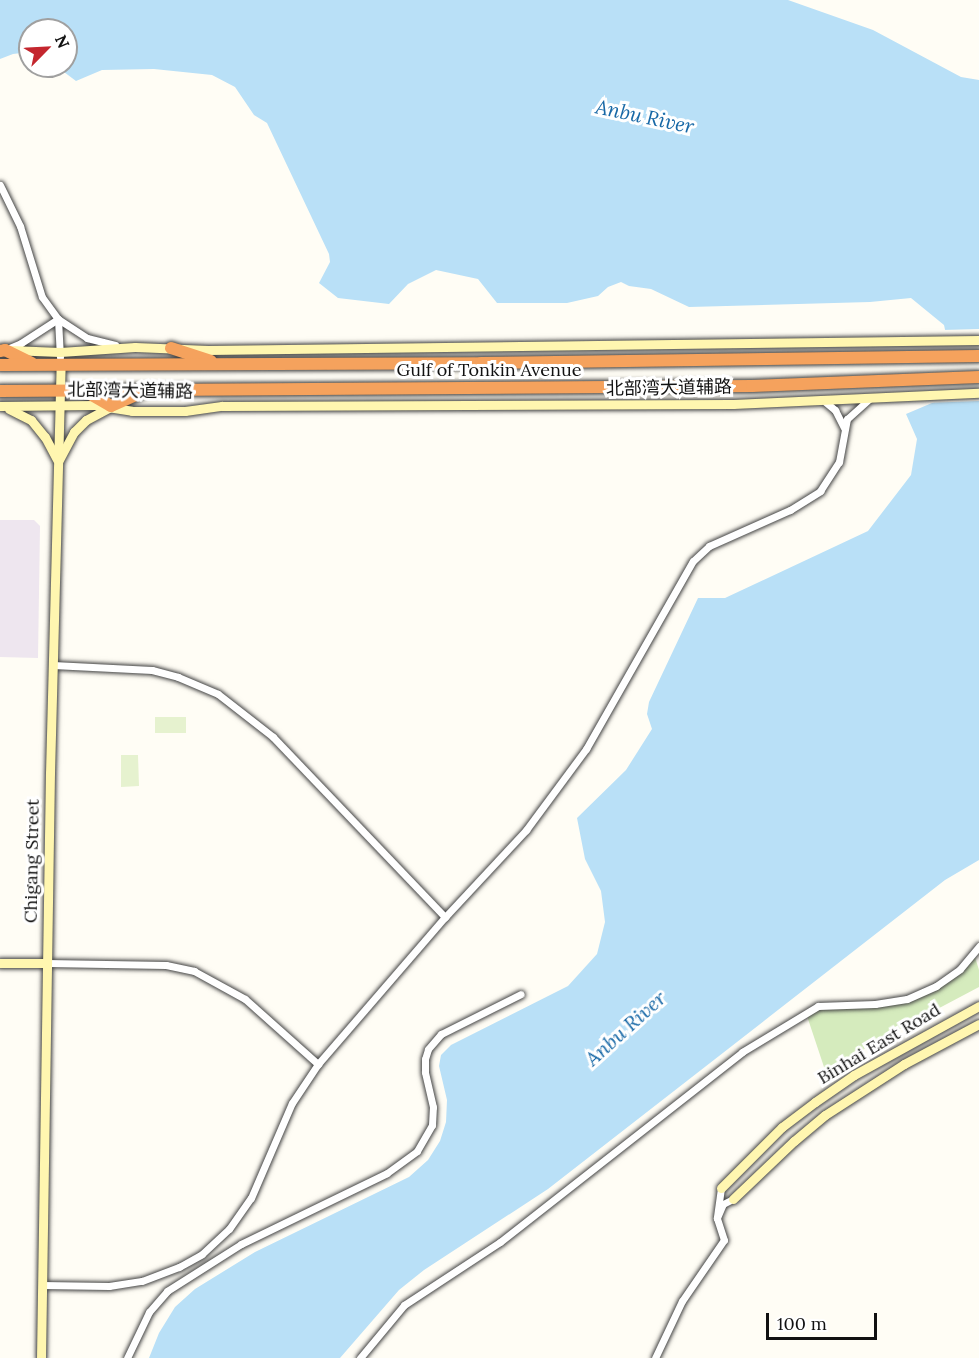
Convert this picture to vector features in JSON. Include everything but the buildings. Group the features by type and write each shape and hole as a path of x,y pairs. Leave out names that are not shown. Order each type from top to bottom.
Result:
{"highway":[{"path":"171,348 221,364"},
{"path":"2,350 36,365"},
{"name":"Gulf of Tonkin Avenue","path":"0,365 979,356"},
{"name":"Gulf of Tonkin Avenue","path":"0,391 752,386 979,377"},
{"path":"83,391 111,406 145,390"}],"main road":[{"path":"2,350 60,352 135,347 208,350 979,340"},
{"name":"Chigang Street","path":"41,1358 53,665 61,365"},
{"name":"北部湾大道辅路","path":"1,406 111,406 132,411 185,411 222,406 722,404 979,393"},
{"path":"1,406 19,412 31,420 45,437 58,462"},
{"path":"58,462 74,432 86,420 111,406"},
{"path":"0,963 47,963"},
{"name":"Binhai East Road","path":"721,1188 783,1127 844,1081 979,1006"},
{"name":"Binhai East Road","path":"733,1199 825,1115 904,1064 979,1024"}],"street":[{"path":"0,185 20,226 42,297 58,319 87,338 104,344 135,347"},
{"path":"2,350 21,343 58,319"},
{"path":"58,319 61,365"},
{"path":"42,1285 109,1286 142,1281 179,1267 202,1254 229,1229 251,1198 292,1103 318,1064 445,917 526,830 586,749 693,561 709,546 805,503 820,491 839,462 844,428 852,413 872,396"},
{"path":"823,400 835,410 844,428"},
{"path":"53,665 152,670 178,676 218,694 273,736 445,917"},
{"path":"360,1358 404,1305 500,1242 742,1052 818,1006 874,1004 916,994 936,986 960,969 979,946"},
{"path":"47,963 166,965 194,971 245,999 318,1064"},
{"path":"127,1358 149,1312 167,1291 241,1244 387,1173 417,1151 432,1125 433,1107 425,1072 428,1049 441,1034 521,994"},
{"path":"655,1358 682,1301 724,1240 717,1218 721,1188"},
{"path":"717,1218 723,1204 733,1199"}],"shaded area":[{"path":"0,520 34,520 40,526 38,658 0,657"}],"green space":[{"path":"155,717 186,717 186,733 155,733"},
{"path":"121,755 138,755 139,786 121,787"},
{"path":"975,957 979,970 979,987 877,1041 830,1071 824,1067 806,1013 821,1007 907,1000 954,976"}],"water":[{"name":"Anbu River","path":"0,0 788,0 873,30 961,77 979,80 979,860 945,880 548,1189 424,1270 399,1290 340,1358 149,1358 159,1333 175,1307 195,1289 255,1252 409,1177 428,1160 440,1141 446,1122 447,1100 439,1066 441,1055 451,1045 568,986 597,954 605,922 601,891 585,859 577,818 626,770 652,729 647,714 649,702 698,598 725,598 868,531 911,475 917,439 906,414 939,400 956,380 944,325 911,298 870,302 689,307 651,289 629,286 621,282 608,287 598,296 567,303 497,303 478,279 436,270 408,284 389,304 338,298 319,283 330,262 329,254 267,123 254,115 235,87 212,75 154,69 102,70 76,81 72,78 78,78 78,18 18,18 18,53 0,59"}],"pier":[{"path":"979,329 979,401 925,403 937,397 952,379 942,330"}]}
